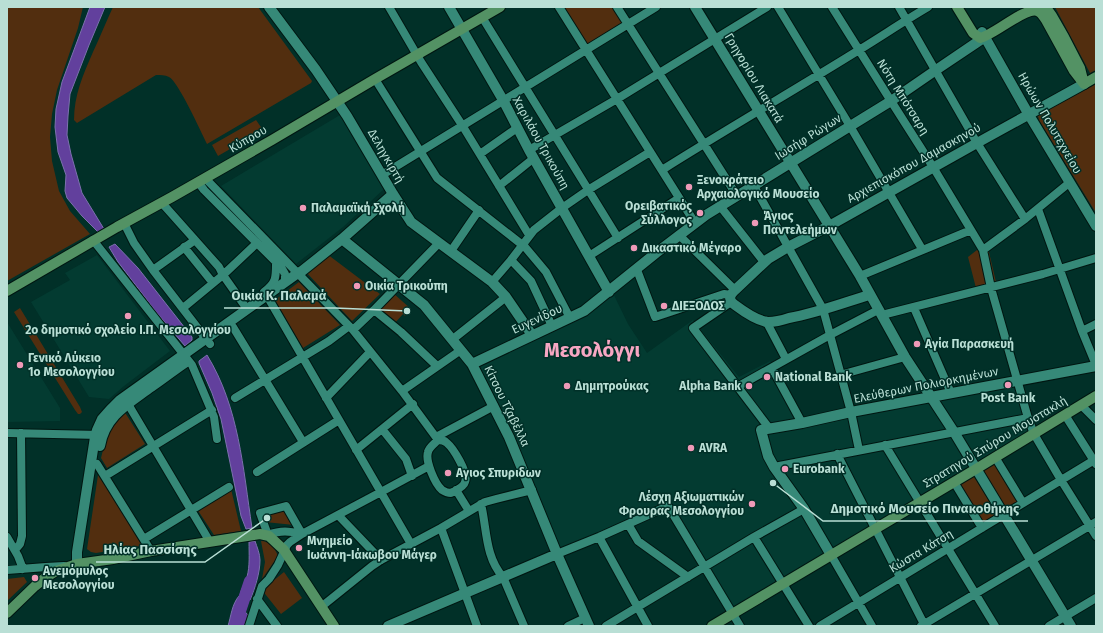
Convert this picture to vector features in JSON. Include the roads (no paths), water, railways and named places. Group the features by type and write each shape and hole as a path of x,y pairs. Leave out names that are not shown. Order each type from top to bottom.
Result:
{"main road":[{"name":"Κύπρου","path":"7,291 337,102 462,29 487,12 500,7"},
{"path":"957,7 973,33 980,38 986,31 1026,7"},
{"path":"965,7 978,29 984,34"},
{"path":"1044,7 1052,16 1080,68 1084,84"},
{"path":"984,34 1033,10 1040,12 1046,20 1074,71 1084,84"},
{"path":"1084,84 1096,77"},
{"name":"Στρατηγού Σπύρου Μουστακλή","path":"712,626 1096,396"},
{"path":"7,613 44,578 56,571 76,565 113,560 152,551 264,534 275,540 284,550 334,626"}],"street":[{"name":"Δεληγκιρτή","path":"269,7 348,116 393,194 413,224 492,282 506,297 532,335"},
{"path":"389,7 417,55 462,125 529,235"},
{"name":"Χαριλάου Τρικούπη","path":"449,7 503,100 517,128 609,292"},
{"path":"559,7 695,223"},
{"path":"617,7 737,196"},
{"path":"382,175 656,7"},
{"name":"Γρηγορίου Λιακατά","path":"695,7 830,226 905,357 954,432 1071,626"},
{"path":"499,186 554,135 617,99 767,7"},
{"path":"778,7 850,126 922,250"},
{"name":"Νότη Μπότσαρη","path":"832,7 933,167 983,250 991,288 1028,418 1034,434 1061,480 1093,524 1096,536"},
{"path":"899,7 977,143 1025,219"},
{"path":"662,170 928,7"},
{"path":"487,12 525,87 618,238"},
{"name":"Ιωσήφ Ρώγων","path":"609,292 695,223 890,101 976,44 984,34"},
{"name":"Ηρώων Πολυτεχνείου","path":"984,34 1029,115 1096,226"},
{"path":"375,79 437,178 522,244 546,272 570,318"},
{"name":"Αρχιεπισκόπου Δαμασκηνού","path":"732,296 764,262 788,247 830,226 933,167 1084,84"},
{"path":"480,154 517,128"},
{"path":"492,282 534,230 588,190 650,152"},
{"path":"202,180 204,190 284,272 286,278 285,282"},
{"path":"202,180 300,273 351,328 413,404 437,439 448,444 466,473 466,480 465,483 452,492 449,493 442,490 429,466 428,451 431,446 437,439 494,406"},
{"path":"983,250 1070,183"},
{"path":"754,186 823,309 851,412 859,450"},
{"path":"207,341 233,327 270,301 300,273 342,239 393,194"},
{"path":"589,256 679,198"},
{"path":"162,203 220,269 246,307"},
{"path":"720,206 764,262"},
{"path":"1038,209 1082,331 1096,365"},
{"path":"451,251 479,210"},
{"path":"124,223 134,243 207,341"},
{"path":"860,276 971,230"},
{"path":"679,235 748,314 766,321 770,322 800,316 869,295"},
{"name":"Κίτσου Τζαβέλλα","path":"342,239 427,308 472,364 509,437 557,554 587,622"},
{"path":"94,240 195,371 212,410 217,439"},
{"path":"153,270 194,240"},
{"path":"182,308 214,283 257,243"},
{"path":"235,398 351,328 374,310 439,243"},
{"path":"184,247 214,283"},
{"path":"737,386 830,335 880,313 914,308 1060,270 1096,258"},
{"path":"511,260 531,281 552,326"},
{"path":"76,565 77,552 99,435 113,418 128,404 207,341 274,283 276,279 276,264"},
{"path":"636,270 655,317 724,294 732,296"},
{"path":"246,307 300,273"},
{"name":"Ευγενίδου","path":"472,364 588,309 609,292"},
{"path":"732,296 693,328 737,386 765,429 768,456 774,467 804,509 872,626"},
{"path":"452,339 506,297"},
{"path":"270,301 411,544"},
{"path":"914,308 951,393"},
{"path":"374,310 401,332 437,366"},
{"path":"766,321 786,359"},
{"path":"1082,331 1096,324"},
{"path":"233,327 303,442"},
{"path":"402,391 460,350"},
{"path":"326,398 370,352"},
{"path":"840,375 905,357"},
{"path":"76,565 83,555 97,464 100,422 112,407 124,397 186,358"},
{"name":"Ελεύθερων Πολιορκημένων","path":"765,429 1096,365"},
{"path":"772,368 802,423"},
{"path":"128,404 210,542"},
{"path":"356,450 413,404"},
{"path":"1081,405 1096,420"},
{"path":"105,476 212,410"},
{"path":"1065,415 1095,461"},
{"path":"774,467 1028,418"},
{"path":"257,472 340,420"},
{"path":"382,429 406,459 412,476"},
{"path":"7,433 99,435"},
{"path":"15,550 20,544 22,536 21,433"},
{"path":"885,445 995,626"},
{"path":"837,454 923,625 1093,524"},
{"path":"995,457 1023,503"},
{"name":"Κώστα Κάτση","path":"820,626 1061,480 1095,461"},
{"path":"97,464 152,551"},
{"path":"249,626 262,586 269,579 278,565 284,550 290,542 302,534 429,466"},
{"path":"954,482 982,528"},
{"path":"144,539 229,487"},
{"path":"456,490 469,511"},
{"path":"322,607 381,560 441,528 481,504 490,500 532,490"},
{"path":"481,504 492,559 498,572 503,577 524,626"},
{"path":"286,506 302,534 288,531 264,534 260,513 286,506"},
{"path":"388,626 599,537 668,506 740,626"},
{"path":"606,626 754,537 804,509"},
{"path":"338,515 381,560"},
{"path":"628,524 638,541 688,577"},
{"path":"441,528 477,626"},
{"path":"7,537 15,550 23,569"},
{"path":"599,537 648,626"},
{"path":"754,537 809,626"},
{"path":"7,570 76,565"},
{"path":"1049,626 1096,598"},
{"path":"257,599 277,626"},
{"path":"568,626 587,622"}],"waterway":[{"path":"235,626 250,581"}],"place":[{"name":"Ξενοκράτειο Αρχαιολογικό Μουσείο","path":"689,187"},
{"name":"Παλαμαϊκή Σχολή","path":"303,208"},
{"name":"Ορειβατικός Σύλλογος","path":"700,213"},
{"name":"Άγιος Παντελεήμων","path":"755,223"},
{"name":"Δικαστικό Μέγαρο","path":"634,248"},
{"name":"Οικία Τρικούπη","path":"357,286"},
{"name":"ΔΙΕΞΟΔΟΣ","path":"664,306"},
{"name":"Οικία Κ. Παλαμά","path":"407,311"},
{"name":"2ο δημοτικό σχολείο Ι.Π. Μεσολογγίου","path":"128,316"},
{"name":"Αγία Παρασκευή","path":"917,344"},
{"name":"Γενικό Λύκειο 1ο Μεσολογγίου","path":"20,365"},
{"name":"National Bank","path":"767,377"},
{"name":"Post Bank","path":"1008,385"},
{"name":"Δημητρούκας","path":"567,386"},
{"name":"Alpha Bank","path":"749,386"},
{"name":"AVRA","path":"691,448"},
{"name":"Eurobank","path":"785,469"},
{"name":"Αγιος Σπυριδων","path":"448,473"},
{"name":"Δημοτικό Μουσείο Πινακοθήκης","path":"773,483"},
{"name":"Λέσχη Αξιωματικών Φρουρας Μεσολογγίου","path":"752,504"},
{"name":"Ηλίας Πασσίσης","path":"267,518"},
{"name":"Μνημείο Ιωάννη-Ιάκωβου Μάγερ","path":"299,548"},
{"name":"Ανεμόμυλος Μεσολογγίου","path":"35,578"}],"district":[{"name":"Μεσολόγγι","path":"592,350"}]}
